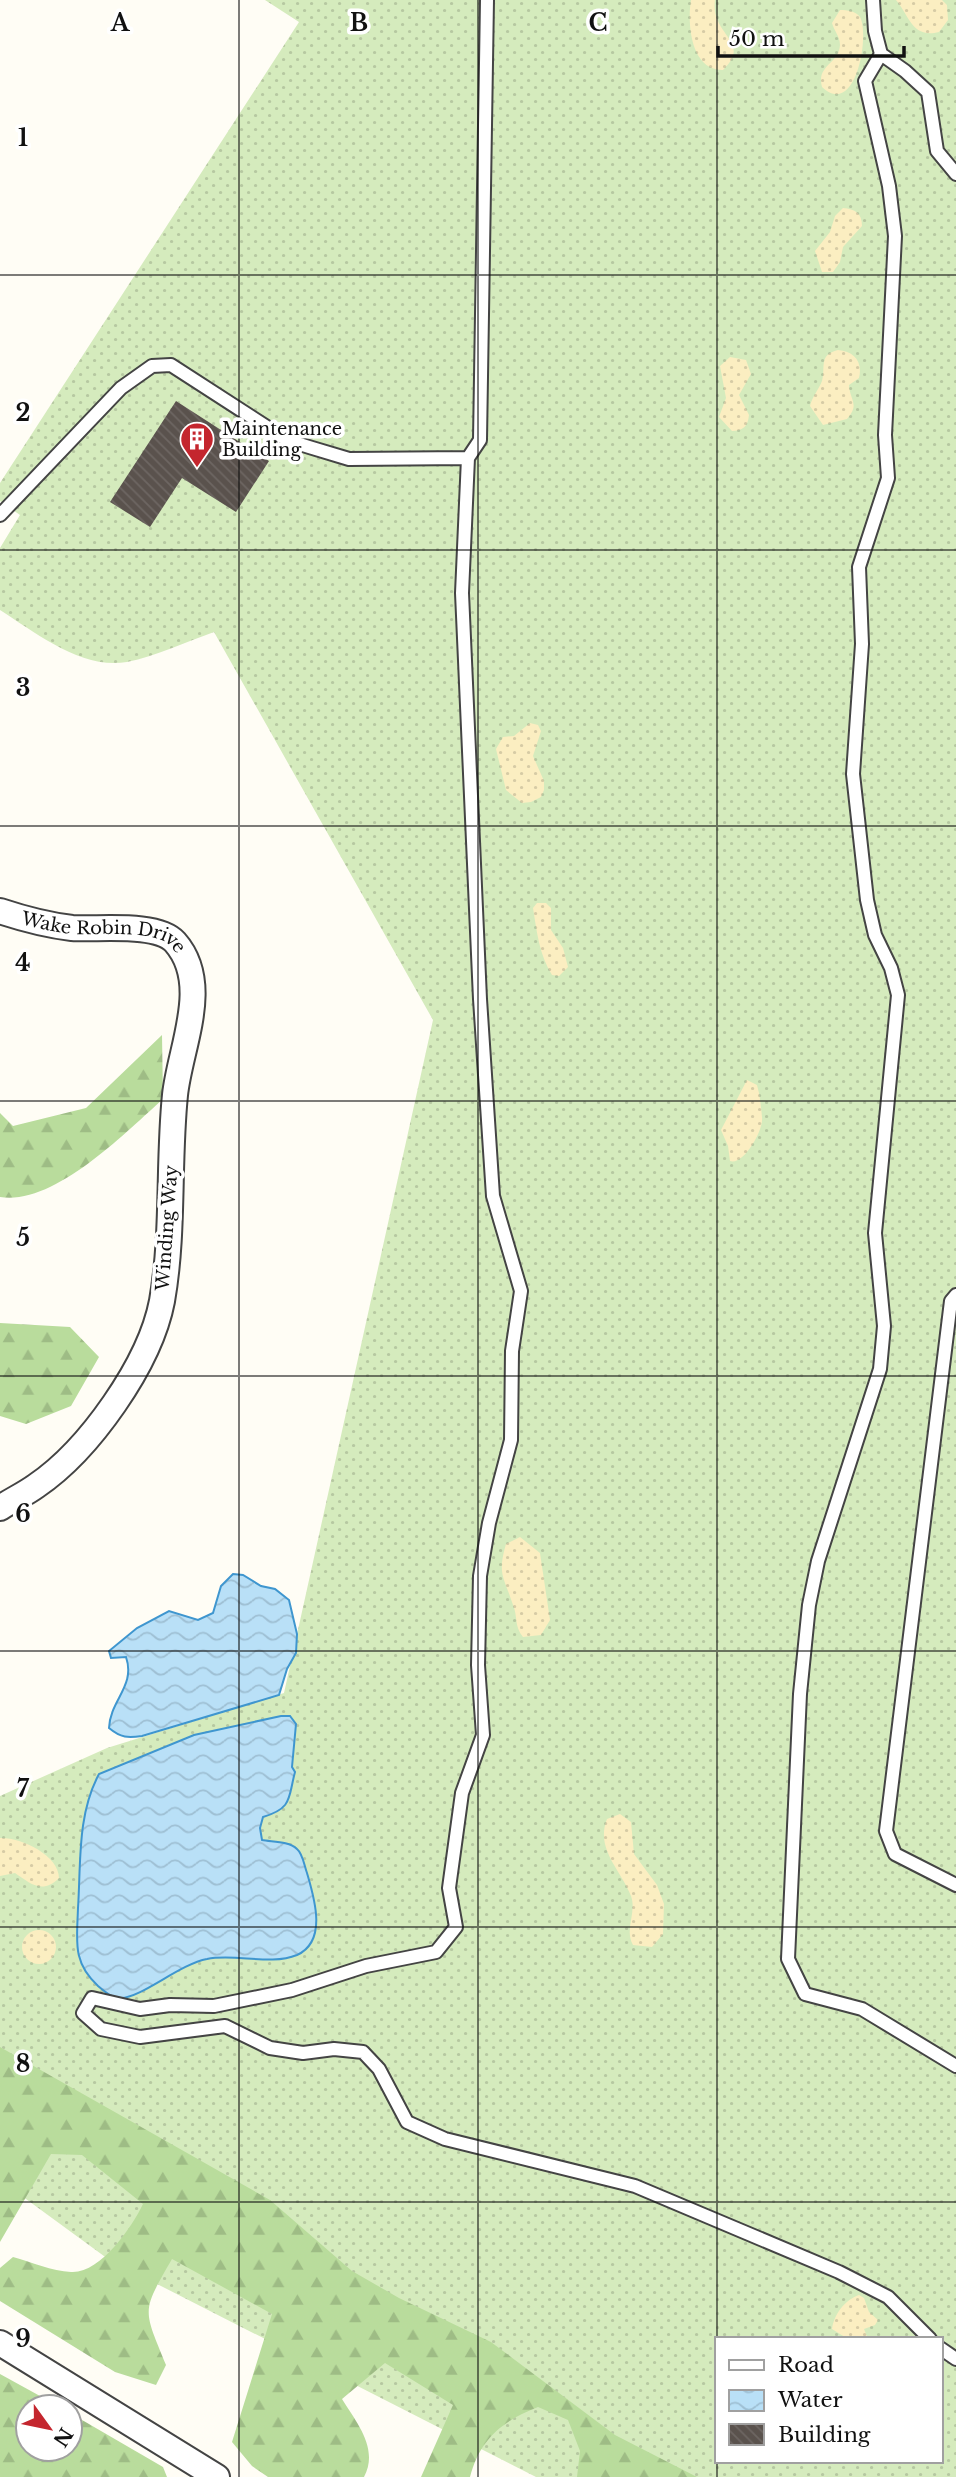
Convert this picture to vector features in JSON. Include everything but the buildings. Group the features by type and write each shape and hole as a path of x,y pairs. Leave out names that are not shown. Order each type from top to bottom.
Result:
{"street":[{"name":"Wake Robin Drive","path":"0,911 31,921 73,928 151,930 174,940 189,970"},
{"name":"Winding Way","path":"0,1507 53,1472 105,1416 140,1360 162,1303 170,1238 175,1094 193,1002 189,970"},
{"path":"0,2343 217,2477"}],"lane":[{"path":"487,0 480,440 468,458 462,593 470,811 493,1196 521,1291 512,1351 511,1440 489,1523 480,1576 478,1665 483,1735 462,1793 449,1888 456,1927 436,1952 405,1961 366,1966 292,1990 214,2006 170,2005 140,2009 92,1998 83,2013 101,2028 139,2037 225,2026 270,2048 303,2053 334,2049 363,2052 379,2069 407,2122 444,2139 635,2186 839,2272 888,2297 928,2337"},
{"path":"873,0 875,32 881,54 928,92 937,151 956,174"},
{"path":"881,54 866,81 880,141 895,236 885,435 888,478 859,568 862,644 853,774 867,900 875,935 891,968 898,995 875,1233 884,1326 880,1369 818,1561 809,1605 800,1694 788,1959 805,1994 862,2009 956,2066"},
{"path":"0,515 121,387 152,366 171,365 286,440 349,459 468,458"},
{"path":"956,1295 951,1301 886,1831 895,1854 956,1885"}],"green space":[{"path":"265,0 956,0 956,2477 536,2477 108,2259 0,2180 0,1796 107,1748 284,1693 433,1020 214,632 149,656 110,663 60,648 0,610 0,548 20,515 0,501 0,483 299,22"},
{"path":"162,1035 163,1099 109,1147 66,1179 21,1197 0,1197 0,1113 13,1126 86,1108"},
{"path":"0,1323 70,1327 99,1357 71,1406 26,1424 0,1416"},
{"path":"0,2047 270,2200 352,2271 399,2298 491,2342 615,2435 697,2477 577,2477 580,2451 568,2420 538,2407 514,2418 494,2433 480,2452 470,2477 421,2477 453,2405 385,2363 342,2399 360,2427 368,2446 368,2467 364,2477 268,2477 252,2466 232,2442 272,2314 172,2259 150,2301 150,2321 166,2365 156,2385 115,2372 0,2301 0,2268 13,2257 56,2270 82,2271 114,2247 143,2204 82,2155 51,2154 0,2242"},
{"path":"0,2374 35,2393 14,2393 14,2463 84,2463 84,2421 163,2467 167,2477 0,2477"}],"sand":[{"path":"691,0 715,0 718,22 734,52 723,70 712,68 698,55 691,33"},
{"path":"896,0 942,0 947,5 948,20 939,32 923,32 912,24"},
{"path":"840,10 854,12 860,17 863,40 858,71 852,84 844,92 834,94 822,87 821,80 825,69 839,51 840,42 832,23"},
{"path":"843,208 857,212 862,226 843,247 840,262 833,272 822,272 815,251 830,232 835,216"},
{"path":"838,350 853,355 860,367 859,378 849,385 853,410 847,419 823,425 810,406 822,381 825,358"},
{"path":"730,357 746,360 751,374 739,395 749,415 747,422 742,429 732,431 719,417 726,398 720,366"},
{"path":"530,723 538,725 541,731 533,756 544,781 544,790 541,797 522,803 506,790 496,749 503,737 514,736"},
{"path":"537,903 546,903 551,908 551,930 563,948 568,967 559,976 552,975 541,951 533,908"},
{"path":"747,1080 757,1085 762,1123 752,1146 741,1158 730,1161 728,1146 721,1130"},
{"path":"520,1537 540,1553 550,1620 541,1635 523,1637 520,1633 503,1576 502,1563 506,1544"},
{"path":"620,1814 631,1822 634,1854 657,1885 664,1904 663,1934 652,1947 633,1945 630,1933 633,1909 631,1896 604,1840 607,1819"},
{"path":"0,1838 27,1844 46,1855 53,1862 59,1878 42,1887 15,1873 0,1876"},
{"path":"39,1930 51,1935 56,1947 51,1959 39,1964 27,1959 22,1947 27,1935"},
{"path":"859,2295 864,2298 869,2312 878,2320 875,2325 864,2329 867,2337 845,2337 832,2329 838,2313"}],"water":[{"path":"233,1574 243,1575 261,1586 275,1589 289,1600 297,1634 296,1653 287,1669 279,1695 142,1736 125,1736 109,1728 113,1709 128,1676 128,1667 126,1657 111,1658 109,1651 137,1628 169,1611 198,1620 213,1613 221,1586"},
{"path":"290,1716 296,1724 292,1767 295,1772 288,1801 280,1810 263,1817 260,1828 262,1840 290,1844 301,1854 315,1906 316,1929 313,1940 297,1955 287,1958 207,1959 185,1967 129,1997 118,1998 109,1994 98,1986 84,1968 77,1941 83,1823 99,1774 194,1735"}],"place":[{"name":"Maintenance Building","path":"197,469"}]}
